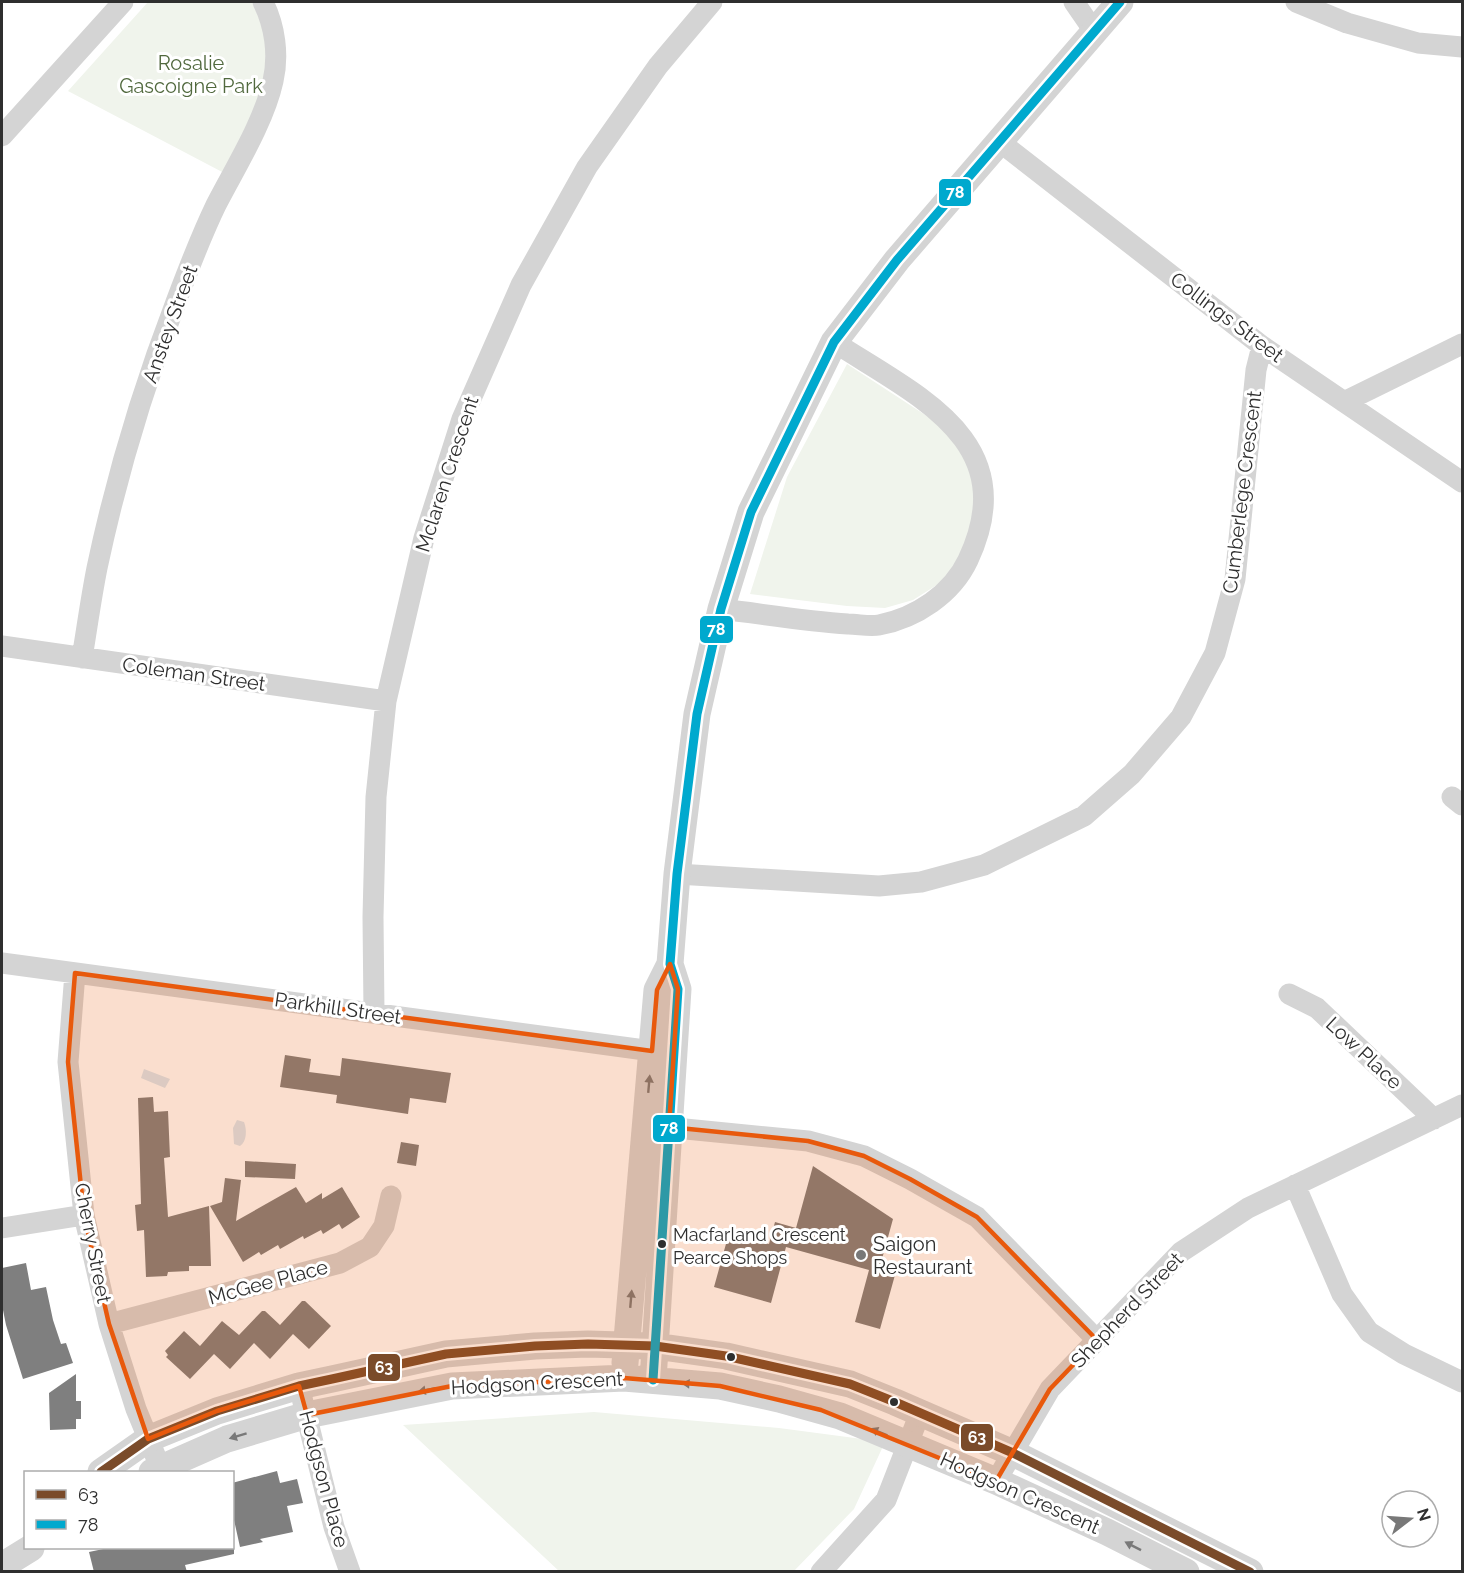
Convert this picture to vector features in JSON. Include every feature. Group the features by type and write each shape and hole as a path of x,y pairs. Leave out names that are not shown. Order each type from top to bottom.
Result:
{"street":[{"path":"2,136 123,2"},
{"name":"Anstey Street","path":"82,658 100,557 121,470 147,383 176,302 206,229 258,123 273,81 276,45 268,10 263,2"},
{"name":"Mclaren Crescent","path":"374,1012 373,917 376,797 386,701 424,538 462,419 521,285 586,167 658,66 712,2"},
{"path":"1074,2 1094,30"},
{"path":"624,1378 657,1126 663,1052 678,989 670,964 676,874 697,714 721,609 751,512 834,342 897,260 1120,2"},
{"path":"1296,2 1347,23 1418,43 1462,47"},
{"name":"Collings Street","path":"1000,142 1262,346 1462,482"},
{"path":"721,609 832,623 878,625 909,616 940,597 964,568 978,539 984,504 980,468 964,438 937,409 834,342"},
{"path":"1344,402 1462,344"},
{"name":"Cumberlege Crescent","path":"676,874 879,886 921,882 984,866 1038,840 1084,816 1132,774 1181,717 1215,653 1235,579 1256,370 1262,346"},
{"name":"Coleman Street","path":"2,646 386,701"},
{"name":"Parkhill Street","path":"2,963 663,1052"},
{"name":"Cherry Street","path":"75,973 68,1062 84,1215 109,1324 148,1439 156,1470"},
{"name":"Low Place","path":"1289,993 1317,1008 1434,1119"},
{"name":"Shepherd Street","path":"996,1481 1050,1389 1181,1252 1248,1208 1462,1105"},
{"path":"657,1126 808,1141 864,1156 977,1217 1097,1340"},
{"path":"653,1380 657,1126"},
{"path":"1295,1185 1342,1294 1369,1332 1404,1354 1462,1382"},
{"name":"McGee Place","path":"109,1324 340,1263 370,1247 384,1226 391,1196"},
{"path":"2,1228 84,1215"},
{"name":"Hodgson Crescent","path":"104,1471 148,1439 217,1411 299,1386 446,1354 535,1346 655,1346 726,1356 850,1384 1012,1453 1250,1572"},
{"name":"Hodgson Crescent","path":"156,1470 227,1439 307,1415 452,1386 624,1378 720,1386 840,1416 996,1481 1186,1572"},
{"name":"Hodgson Place","path":"299,1386 334,1527 350,1572"},
{"path":"821,1572 886,1500 920,1413"},
{"path":"14,1557 24,1537"}],"highlighted area":[{"path":"670,964 678,989 669,1127 808,1141 864,1156 977,1217 1097,1340 1050,1389 996,1481 821,1410 720,1386 624,1378 452,1386 307,1415 299,1386 217,1411 148,1439 109,1324 84,1215 68,1062 75,973 652,1051 657,990"}],"green space":[{"name":"Rosalie Gascoigne Park","path":"148,2 252,2 270,44 269,81 226,174 68,91"},
{"path":"847,364 936,422 960,447 973,473 977,504 960,559 940,583 913,600 885,608 847,606 750,594 787,477"},
{"path":"594,1412 779,1428 885,1442 854,1509 794,1571 560,1572 403,1425"}],"shaded area":[{"path":"144,1069 170,1079 165,1088 141,1078"},
{"path":"237,1120 244,1122 246,1128 245,1138 240,1146 234,1144 233,1128"}],"building":[{"path":"285,1055 311,1059 309,1072 340,1076 342,1058 451,1073 446,1103 410,1098 408,1114 336,1103 337,1095 280,1087"},
{"path":"153,1097 154,1112 168,1111 170,1157 164,1158 168,1217 209,1206 211,1266 189,1266 189,1271 168,1272 167,1276 146,1277 144,1230 137,1231 135,1205 141,1204 138,1098"},
{"path":"401,1142 419,1145 416,1166 397,1163"},
{"path":"245,1161 296,1164 295,1179 245,1177"},
{"path":"813,1166 893,1219 879,1270 895,1275 880,1329 855,1322 869,1270 786,1247 771,1303 714,1287 729,1233 769,1244 775,1222 796,1228"},
{"path":"225,1178 241,1180 236,1221 296,1187 306,1203 322,1193 322,1199 342,1187 360,1217 342,1229 339,1224 323,1234 321,1230 304,1239 303,1236 280,1249 278,1245 261,1255 259,1252 243,1262 210,1206 222,1202"},
{"path":"26,1263 31,1290 46,1287 61,1344 66,1343 73,1363 23,1379 2,1305 2,1268"},
{"path":"302,1301 305,1301 331,1326 309,1349 293,1334 270,1359 254,1343 230,1369 214,1354 190,1379 166,1357 168,1355 165,1351 184,1331 200,1346 222,1321 239,1335 262,1311 265,1311 280,1325"},
{"path":"76,1374 76,1401 81,1401 81,1419 76,1419 76,1429 50,1430 49,1393"},
{"path":"277,1471 280,1483 297,1479 303,1503 287,1506 293,1532 260,1539 263,1542 240,1547 234,1520 234,1482"},
{"path":"103,1549 234,1549 234,1554 185,1565 187,1572 94,1572 89,1552"}],"transit line":[{"name":"78","path":"653,1380 678,989 670,964 677,874 697,714 721,609 751,512 834,342 897,260 1120,2"},
{"name":"63","path":"102,1471 148,1439 217,1411 299,1386 446,1354 535,1346 588,1344 655,1346 726,1356 850,1384 1013,1453 1250,1572"}],"place":[{"name":"Macfarland Crescent Pearce Shops","path":"662,1244"},
{"name":"Saigon Restaurant","path":"861,1255"}]}
